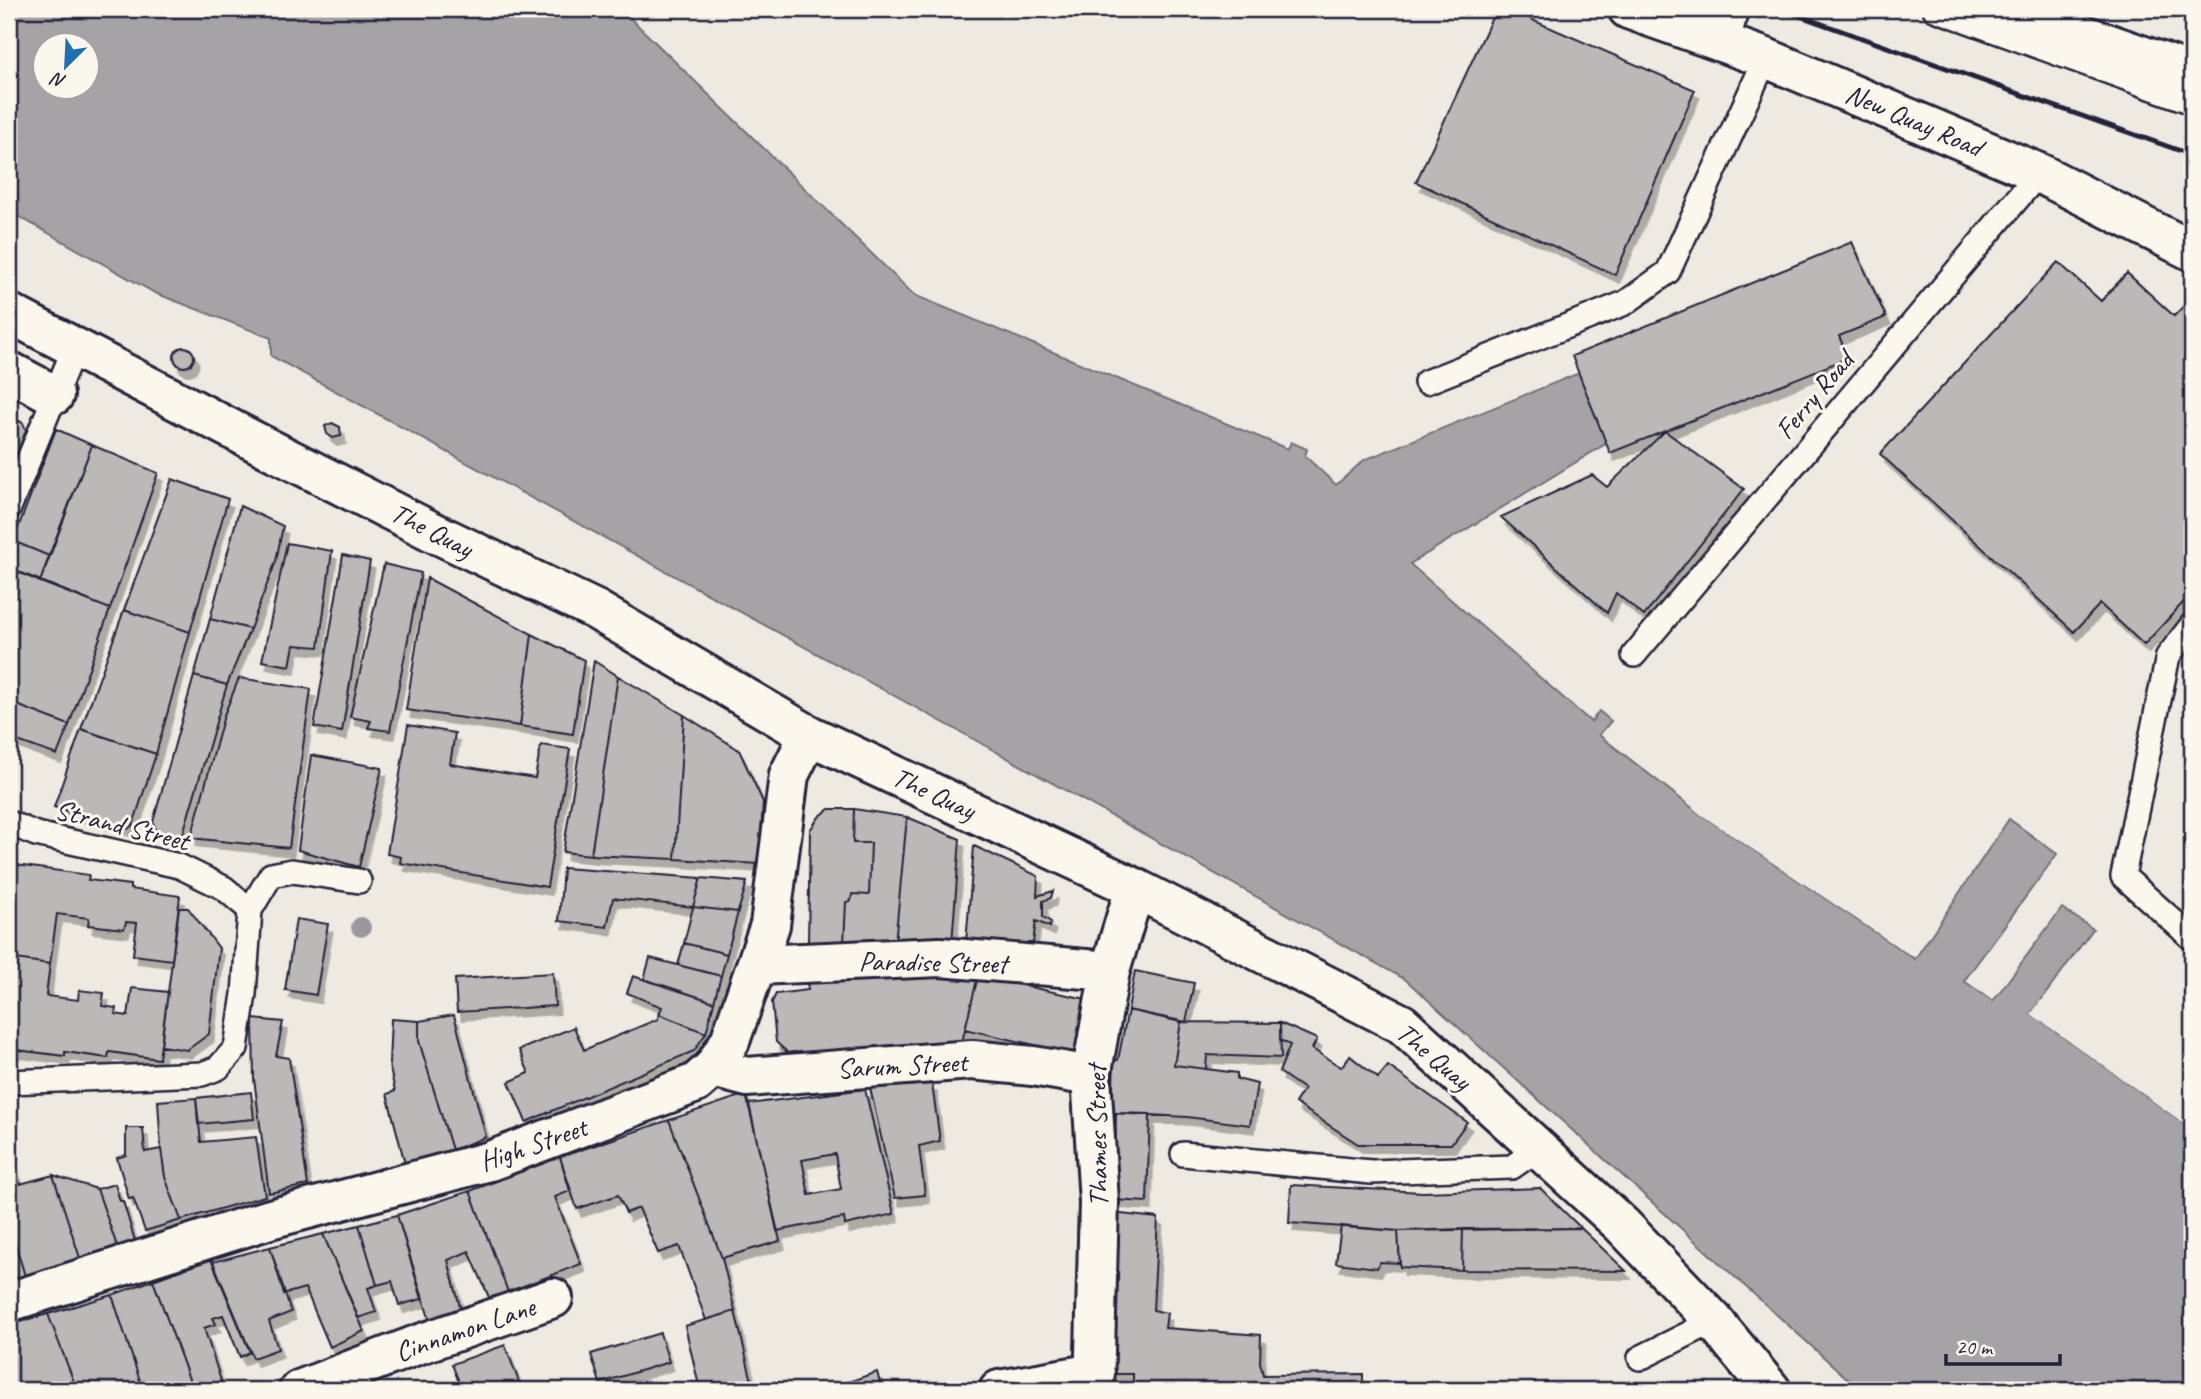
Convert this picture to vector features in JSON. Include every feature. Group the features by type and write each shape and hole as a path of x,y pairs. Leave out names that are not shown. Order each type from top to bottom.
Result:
{"street":[{"name":"New Quay Road","path":"1628,9 1725,25 1766,58 2039,173 2192,251"},
{"path":"2010,9 2192,73"},
{"name":"The Quay","path":"9,313 431,531 596,610 809,735 1135,888 1402,1024 1622,1225 1714,1321 1771,1390"},
{"path":"9,371 54,395"},
{"name":"High Street","path":"9,1302 270,1219 490,1161 696,1083 713,1068 730,1041 770,925 789,775 809,735"},
{"name":"Thames Street","path":"1094,1381 1099,1202 1091,1076 1110,971 1135,888"},
{"name":"Paradise Street","path":"757,965 940,957 1110,971"},
{"name":"Sarum Street","path":"713,1068 747,1077 972,1060 1033,1066 1091,1076"},
{"name":"Cinnamon Lane","path":"299,1390 414,1346 553,1298"},
{"path":"999,1390 1094,1381"}],"lane":[{"path":"1936,9 2192,102"},
{"path":"1426,382 1625,303 1668,272 1766,58"},
{"name":"Ferry Road","path":"1634,655 2039,173"},
{"path":"9,508 75,346"},
{"path":"2192,625 2168,656 2123,876 2192,937"},
{"name":"Strand Street","path":"9,823 36,834 179,866 224,888 250,910"},
{"path":"9,1082 202,1073 218,1068 236,1048 244,994 250,910 271,875 292,870 359,881"},
{"path":"1183,1154 1371,1172 1512,1167 1539,1148"},
{"path":"1640,1358 1714,1321"}],"shaded area":[{"path":"9,9 621,9 914,295 1288,449 1291,442 1307,449 1305,456 1336,485 1364,460 1579,373 1607,443 1410,564 1591,722 1599,711 1611,721 1599,735 1700,814 1915,959 2009,819 2057,854 1964,981 1993,1001 2062,908 2093,929 2031,1014 2192,1129 2192,1390 1860,1390 1406,980 966,735 271,356 271,338 155,293 9,211"}],"pier":[{"path":"1694,805 1912,953 1910,955 1700,814 1692,807"},
{"path":"2041,1000 2044,1002 2036,1013 2192,1124 2192,1129 2031,1014"}],"building":[{"path":"1496,9 1507,9 1695,90 1615,275 1416,182"},
{"path":"1852,242 1886,317 1839,336 1848,358 1610,453 1572,356"},
{"path":"2058,262 2101,301 2127,273 2174,316 2192,297 2192,593 2144,645 2100,604 2074,632 1880,454"},
{"path":"180,347 188,347 194,357 188,367 180,367 174,361 174,353"},
{"path":"9,416 23,423 26,430 9,474"},
{"path":"332,423 340,427 341,436 333,438 327,434 325,426"},
{"path":"56,429 92,445 49,556 13,541"},
{"path":"1665,431 1744,489 1644,616 1616,593 1607,613 1501,517 1592,475 1607,487"},
{"path":"92,445 158,473 110,609 40,582"},
{"path":"172,479 228,499 190,632 124,610"},
{"path":"240,506 283,526 276,561 250,629 210,619"},
{"path":"13,541 49,556 40,582 9,568 9,553"},
{"path":"287,543 332,551 319,647 294,645 290,666 262,661"},
{"path":"343,555 370,561 342,732 314,727"},
{"path":"384,564 421,573 390,731 368,728 371,721 350,717"},
{"path":"9,568 110,609 69,725 9,702"},
{"path":"427,578 532,634 520,726 406,710"},
{"path":"124,610 190,632 156,754 81,729"},
{"path":"210,619 250,629 227,685 194,676"},
{"path":"532,634 584,660 573,734 520,726"},
{"path":"594,661 618,676 591,855 563,852"},
{"path":"194,676 227,685 182,837 156,831 153,822"},
{"path":"618,676 684,715 675,859 591,855"},
{"path":"239,678 311,689 289,848 191,838 224,715"},
{"path":"9,702 69,725 57,755 9,738"},
{"path":"684,715 739,750 763,802 759,864 675,859"},
{"path":"408,725 455,733 450,764 535,778 541,745 570,749 547,887 400,863 401,857 387,854"},
{"path":"81,729 156,754 133,825 128,829 54,807"},
{"path":"311,755 382,768 359,867 298,850"},
{"path":"829,809 854,809 853,843 871,843 869,895 852,894 851,901 846,902 844,943 808,943 810,830"},
{"path":"854,809 907,817 895,943 844,943 846,902 851,901 852,894 869,895 871,843 853,843"},
{"path":"907,817 960,839 952,943 895,943"},
{"path":"974,846 1038,876 1037,896 1053,891 1051,898 1043,901 1043,917 1051,922 1050,927 1036,921 1033,943 966,943"},
{"path":"9,864 89,875 88,880 130,885 130,889 180,896 172,960 133,955 137,923 126,922 124,929 88,925 89,918 57,914 50,964 9,958"},
{"path":"563,868 701,878 693,907 613,898 607,927 559,921"},
{"path":"701,878 747,882 738,912 693,907"},
{"path":"693,907 738,912 727,954 684,943"},
{"path":"179,908 188,908 219,948 209,1034 187,1050 161,1046"},
{"path":"296,919 328,924 316,995 285,990"},
{"path":"684,943 727,954 721,976 678,965"},
{"path":"9,958 50,964 46,996 78,1000 79,990 104,993 102,1006 116,1008 115,1014 128,1016 132,988 168,992 159,1059 109,1052 108,1058 9,1049"},
{"path":"650,958 721,976 714,1002 644,979"},
{"path":"886,971 978,976 961,1046 796,1058 795,1052 788,1053 776,1042 772,1002 776,994 808,990 807,982"},
{"path":"1135,971 1194,983 1186,1022 1128,1010"},
{"path":"553,973 555,1006 457,1012 455,979"},
{"path":"633,976 714,1002 706,1033 659,1014 662,1007 627,993"},
{"path":"978,976 1091,1000 1079,1055 965,1029"},
{"path":"1128,1010 1181,1022 1174,1065 1237,1073 1237,1079 1257,1084 1250,1125 1187,1117 1112,1113 1114,1060 1118,1060"},
{"path":"659,1014 706,1033 694,1051 526,1122 509,1082 529,1073 519,1050 574,1027 584,1050 658,1019"},
{"path":"454,1015 486,1137 452,1150 419,1041 419,1021"},
{"path":"253,1019 283,1022 276,1056 289,1058 308,1185 269,1193 254,1079"},
{"path":"391,1019 419,1021 419,1041 452,1150 405,1164 387,1094 395,1091 389,1064"},
{"path":"1181,1022 1280,1023 1281,1058 1207,1055 1206,1069 1174,1065"},
{"path":"1280,1023 1317,1039 1312,1049 1341,1067 1350,1056 1378,1078 1388,1066 1467,1122 1451,1144 1358,1144 1295,1103 1304,1089 1279,1072 1290,1045 1280,1040"},
{"path":"932,1084 940,1141 919,1146 925,1195 895,1198 870,1088"},
{"path":"865,1089 894,1214 845,1225 844,1218 777,1231 749,1104","holes":["835,1154 841,1189 809,1195 802,1160"]},
{"path":"251,1092 254,1119 198,1124 196,1098"},
{"path":"746,1094 780,1241 722,1258 669,1120"},
{"path":"196,1098 201,1142 256,1137 265,1196 181,1220 165,1177 158,1101"},
{"path":"1116,1113 1150,1114 1147,1202 1114,1200"},
{"path":"669,1120 722,1258 735,1311 706,1320 679,1246 658,1253 639,1208 626,1213 618,1195 577,1209 560,1157"},
{"path":"126,1128 143,1128 145,1152 161,1149 165,1177 181,1220 145,1231 133,1198 129,1199 117,1158 126,1155"},
{"path":"9,1149 20,1184 53,1175 80,1258 25,1276 9,1223"},
{"path":"560,1157 570,1191 555,1197 581,1264 508,1292 470,1191"},
{"path":"53,1175 97,1189 117,1246 80,1258"},
{"path":"115,1184 135,1241 117,1246 97,1189"},
{"path":"1291,1185 1423,1192 1540,1188 1581,1228 1398,1231 1289,1223"},
{"path":"470,1191 508,1292 491,1302 469,1251 448,1260 461,1311 430,1321 397,1215"},
{"path":"1111,1213 1158,1218 1153,1310 1167,1313 1165,1328 1261,1335 1260,1362 1263,1375 1363,1374 1363,1390 1133,1390 1133,1374 1107,1374 1108,1350 1115,1349 1116,1308 1109,1307"},
{"path":"397,1215 422,1299 399,1305 392,1281 377,1285 359,1225"},
{"path":"9,1223 25,1276 9,1280"},
{"path":"359,1225 377,1285 368,1288 376,1312 358,1318 323,1234"},
{"path":"1341,1226 1398,1231 1400,1263 1380,1262 1377,1268 1336,1263"},
{"path":"1581,1228 1626,1271 1462,1270 1463,1229"},
{"path":"1463,1229 1462,1270 1400,1267 1398,1231"},
{"path":"323,1234 364,1331 330,1347 305,1288 284,1294 270,1247"},
{"path":"270,1247 291,1312 269,1321 278,1349 253,1358 213,1262"},
{"path":"211,1259 250,1352 240,1357 223,1315 213,1318 216,1324 204,1328 222,1384 193,1390 153,1280"},
{"path":"153,1280 193,1390 143,1390 112,1295"},
{"path":"112,1295 143,1390 77,1390 48,1314"},
{"path":"735,1311 754,1390 700,1390 685,1326"},
{"path":"48,1314 77,1390 12,1390 9,1378 9,1325"},
{"path":"660,1333 669,1362 600,1383 591,1354"},
{"path":"505,1345 522,1390 462,1390 452,1364"},
{"path":"877,1372 882,1390 841,1390 839,1385"}],"railway":[{"path":"1780,9 2192,155"}]}
